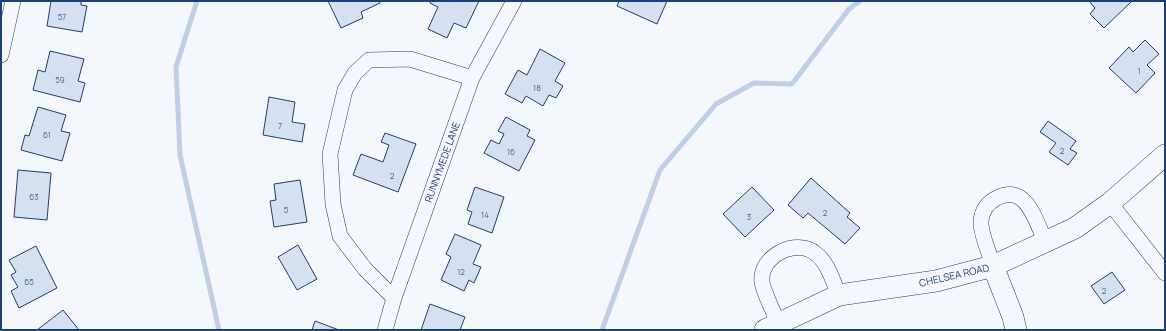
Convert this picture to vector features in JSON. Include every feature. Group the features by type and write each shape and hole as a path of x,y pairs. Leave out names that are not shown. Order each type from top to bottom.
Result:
{"street":[{"path":"1,55 13,1"},
{"name":"RUNNYMEDE LANE","path":"385,330 394,298 472,78 514,1"},
{"path":"394,298 365,269 340,236 333,204 330,154 345,90 355,73 369,60 410,59 472,78"},
{"name":"CHELSEA ROAD","path":"775,328 839,296 936,281 993,266 1075,228 1110,203 1165,155"},
{"path":"1016,330 1013,316 993,266 981,223 982,212 988,204 998,198 1011,194 1020,197 1028,205 1045,241"},
{"path":"1110,203 1165,273"},
{"path":"775,328 762,282 765,267 774,255 788,249 805,248 815,253 824,262 839,296"}],"building":[{"path":"51,1 81,1 81,5 87,6 82,32 47,26"},
{"path":"328,1 379,1 380,3 361,12 363,18 341,28"},
{"path":"431,1 479,1 466,28 454,23 447,38 428,29 438,7 430,3"},
{"path":"619,1 667,1 657,24 617,6"},
{"path":"1089,1 1132,1 1104,28 1090,14 1095,8"},
{"path":"1145,40 1159,54 1147,65 1155,73 1136,93 1109,68 1129,47 1133,52"},
{"path":"540,49 565,63 555,81 563,86 556,98 549,95 543,106 526,96 522,103 505,94 518,70 527,75"},
{"path":"50,51 84,59 78,81 85,83 80,102 33,90 38,70 45,72"},
{"path":"269,97 295,102 292,122 305,124 302,142 263,135"},
{"path":"38,107 66,115 61,131 70,133 62,161 21,150 25,135 29,136"},
{"path":"506,117 530,130 527,136 535,140 519,171 484,153 491,140 499,144 504,134 498,131"},
{"path":"1048,121 1076,141 1070,149 1077,153 1068,165 1049,152 1056,143 1040,132"},
{"path":"385,133 416,144 398,192 353,175 361,154 383,162 389,145 381,142"},
{"path":"18,170 51,173 47,220 14,217"},
{"path":"811,178 850,213 847,217 860,228 845,244 808,213 803,218 788,205"},
{"path":"300,180 307,222 274,227 270,201 276,200 274,184"},
{"path":"475,187 504,197 492,233 468,224 472,212 467,210"},
{"path":"752,187 774,210 745,237 723,214"},
{"path":"455,234 481,245 473,264 481,267 474,283 469,280 464,291 441,280 451,257 446,254"},
{"path":"298,245 317,279 297,290 278,257"},
{"path":"36,246 57,288 19,308 11,291 18,287 11,275 16,272 9,260"},
{"path":"1112,272 1125,290 1104,304 1091,286"},
{"path":"430,304 465,317 460,330 421,330"},
{"path":"63,310 79,330 37,330"},
{"path":"315,321 339,330 312,330"}],"waterway":[{"path":"197,1 176,67 180,155 219,330"},
{"path":"602,330 660,170 716,104 754,83 792,84 849,9 860,1"}]}
